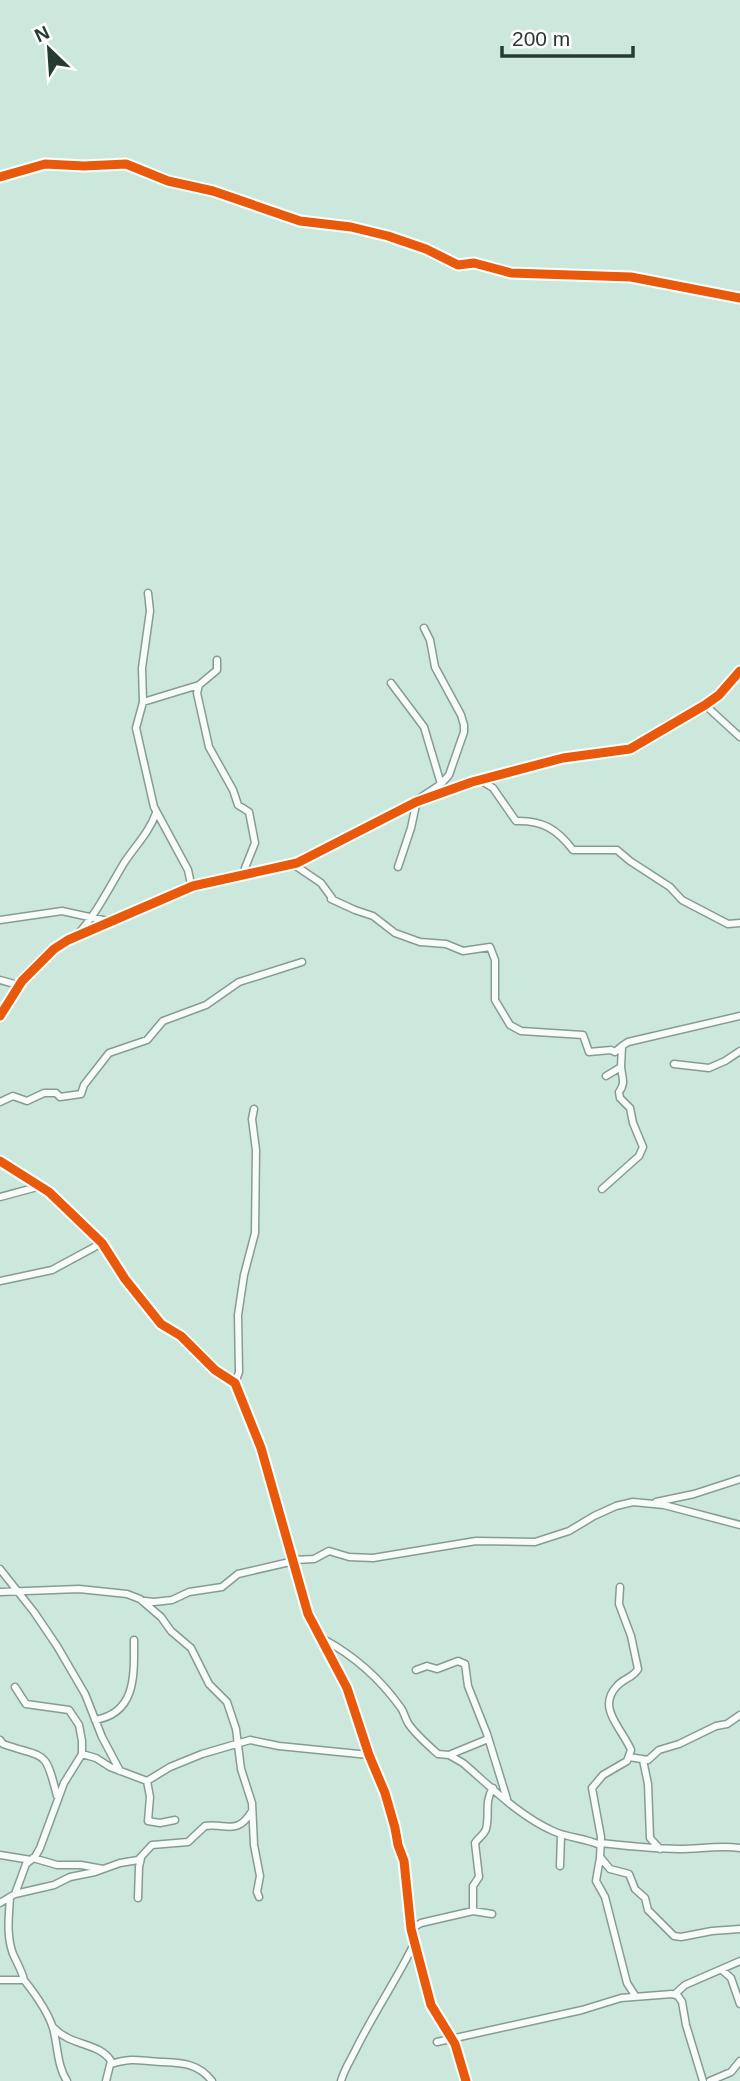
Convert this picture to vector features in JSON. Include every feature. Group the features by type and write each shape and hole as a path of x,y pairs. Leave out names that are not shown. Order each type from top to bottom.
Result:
{"street":[{"path":"0,177 44,164 126,164 168,181 218,193 300,220 351,227 388,236 426,249 458,265 479,264 512,274 631,277 740,299"},
{"path":"148,593 150,611 142,668 143,702 136,728 156,813 188,870 193,886"},
{"path":"398,867 411,828 416,802 449,775 464,725 435,667 425,628"},
{"path":"143,702 199,685 217,670 217,660"},
{"path":"0,1016 18,985 54,949 75,937 193,886 293,864 416,802 480,780 563,758 630,749 705,705 719,695 740,671"},
{"path":"731,682 740,683"},
{"path":"391,683 424,727 441,784"},
{"path":"199,685 197,695 209,747 233,790 237,804 249,812 255,847 245,874"},
{"path":"184,690 197,695"},
{"path":"705,705 740,737"},
{"path":"480,780 493,788 516,821 536,821 562,835 573,850 617,849 630,861 670,887 682,900 728,924 740,923"},
{"path":"75,937 110,891 123,865 147,834 156,813"},
{"path":"293,864 321,883 332,899 355,911 373,916 395,933 420,942 446,944 463,951 489,947 495,960 495,1000 511,1026 521,1031 583,1035 589,1052 615,1052 622,1045 654,1034 740,1016"},
{"path":"0,920 62,911 113,922"},
{"path":"0,1102 13,1096 27,1101 45,1093 56,1093 60,1097 80,1094 109,1053 148,1040 163,1021 206,1005 239,982 302,962"},
{"path":"0,980 18,985"},
{"path":"602,1189 639,1156 643,1147 630,1108 620,1097 619,1092 624,1086 622,1045"},
{"path":"674,1064 709,1068 740,1051"},
{"path":"606,1076 621,1067"},
{"path":"235,1383 239,1372 238,1315 244,1275 255,1233 254,1109"},
{"path":"0,1161 41,1186 103,1243 125,1279 161,1324 181,1336 215,1370 235,1383 261,1448 308,1614 348,1688 369,1755 385,1793 404,1861 411,1929 431,2005 452,2038 466,2081"},
{"path":"0,1198 41,1186"},
{"path":"0,1281 52,1270 103,1243"},
{"path":"655,1503 740,1479"},
{"path":"0,1592 92,1589 114,1591 154,1602 172,1600 188,1592 222,1587 238,1574 314,1559 330,1551 349,1557 373,1558 476,1541 535,1542 569,1531 616,1506 633,1502 655,1503 740,1525"},
{"path":"0,1569 57,1646 85,1694 120,1771"},
{"path":"621,1587 619,1606 630,1633 638,1669 634,1676 617,1685 608,1705 612,1719 630,1747 629,1757 592,1786 600,1844 596,1881 605,1897 627,1983 636,1997"},
{"path":"140,1599 191,1648 209,1684 227,1702 239,1741 241,1769 251,1799 254,1845 260,1876 257,1892 259,1897"},
{"path":"321,1638 339,1647 360,1664 391,1695 409,1724 435,1752 449,1755 463,1763 536,1823 561,1835 639,1849 720,1846 740,1848"},
{"path":"95,1720 105,1719 114,1713 131,1691 134,1679 134,1640"},
{"path":"416,1670 427,1666 437,1669 458,1661 464,1663 468,1686 507,1799"},
{"path":"15,1687 26,1704 65,1709 73,1713 81,1733 82,1754 58,1797 40,1848 25,1866 12,1896 7,1920 10,1944 24,1980 42,2006 52,2027 62,2073 67,2081"},
{"path":"629,1757 650,1759 663,1748 727,1724 740,1715"},
{"path":"449,1755 488,1739"},
{"path":"0,1740 3,1744 34,1752 43,1758 58,1797"},
{"path":"147,1781 170,1767 239,1741 250,1740 279,1746 369,1755"},
{"path":"82,1754 147,1781"},
{"path":"643,1759 648,1784 650,1838 660,1849"},
{"path":"147,1781 150,1797 148,1821 160,1823 175,1820"},
{"path":"473,1911 473,1886 479,1877 475,1843 487,1826 488,1797 493,1788"},
{"path":"138,1898 141,1858 150,1846 188,1842 207,1826 237,1827 252,1811"},
{"path":"560,1867 561,1835"},
{"path":"0,1855 57,1865 103,1869"},
{"path":"0,1903 12,1896 76,1875 141,1858"},
{"path":"600,1858 607,1867 629,1874 635,1889 645,1898 648,1910 674,1936 740,1929"},
{"path":"411,1929 421,1923 473,1911 492,1914"},
{"path":"341,2081 367,2024 404,1966 415,1943"},
{"path":"437,2042 582,2010 616,1999 675,1994 685,1985 740,1961"},
{"path":"722,1970 731,1978 740,2004"},
{"path":"0,1980 24,1980"},
{"path":"675,1994 682,2003 703,2081"},
{"path":"52,2027 65,2038 100,2050 110,2058 106,2081"},
{"path":"111,2064 132,2059 177,2062 197,2067 212,2081"},
{"path":"710,2081 731,2071 740,2061"}],"cycle path":[{"path":"0,177 45,164 126,164 168,181 213,191 300,221 351,227 388,236 426,249 458,265 474,263 511,273 631,277 740,298"},
{"path":"0,1016 22,981 54,949 68,940 193,886 297,863 416,802 472,782 563,758 630,749 705,705 719,695 740,671"},
{"path":"0,1161 49,1192 102,1243 125,1279 161,1324 181,1336 215,1370 235,1383 261,1448 308,1614 347,1688 369,1755 385,1793 404,1861 411,1929 431,2005 455,2044 466,2081"}]}
